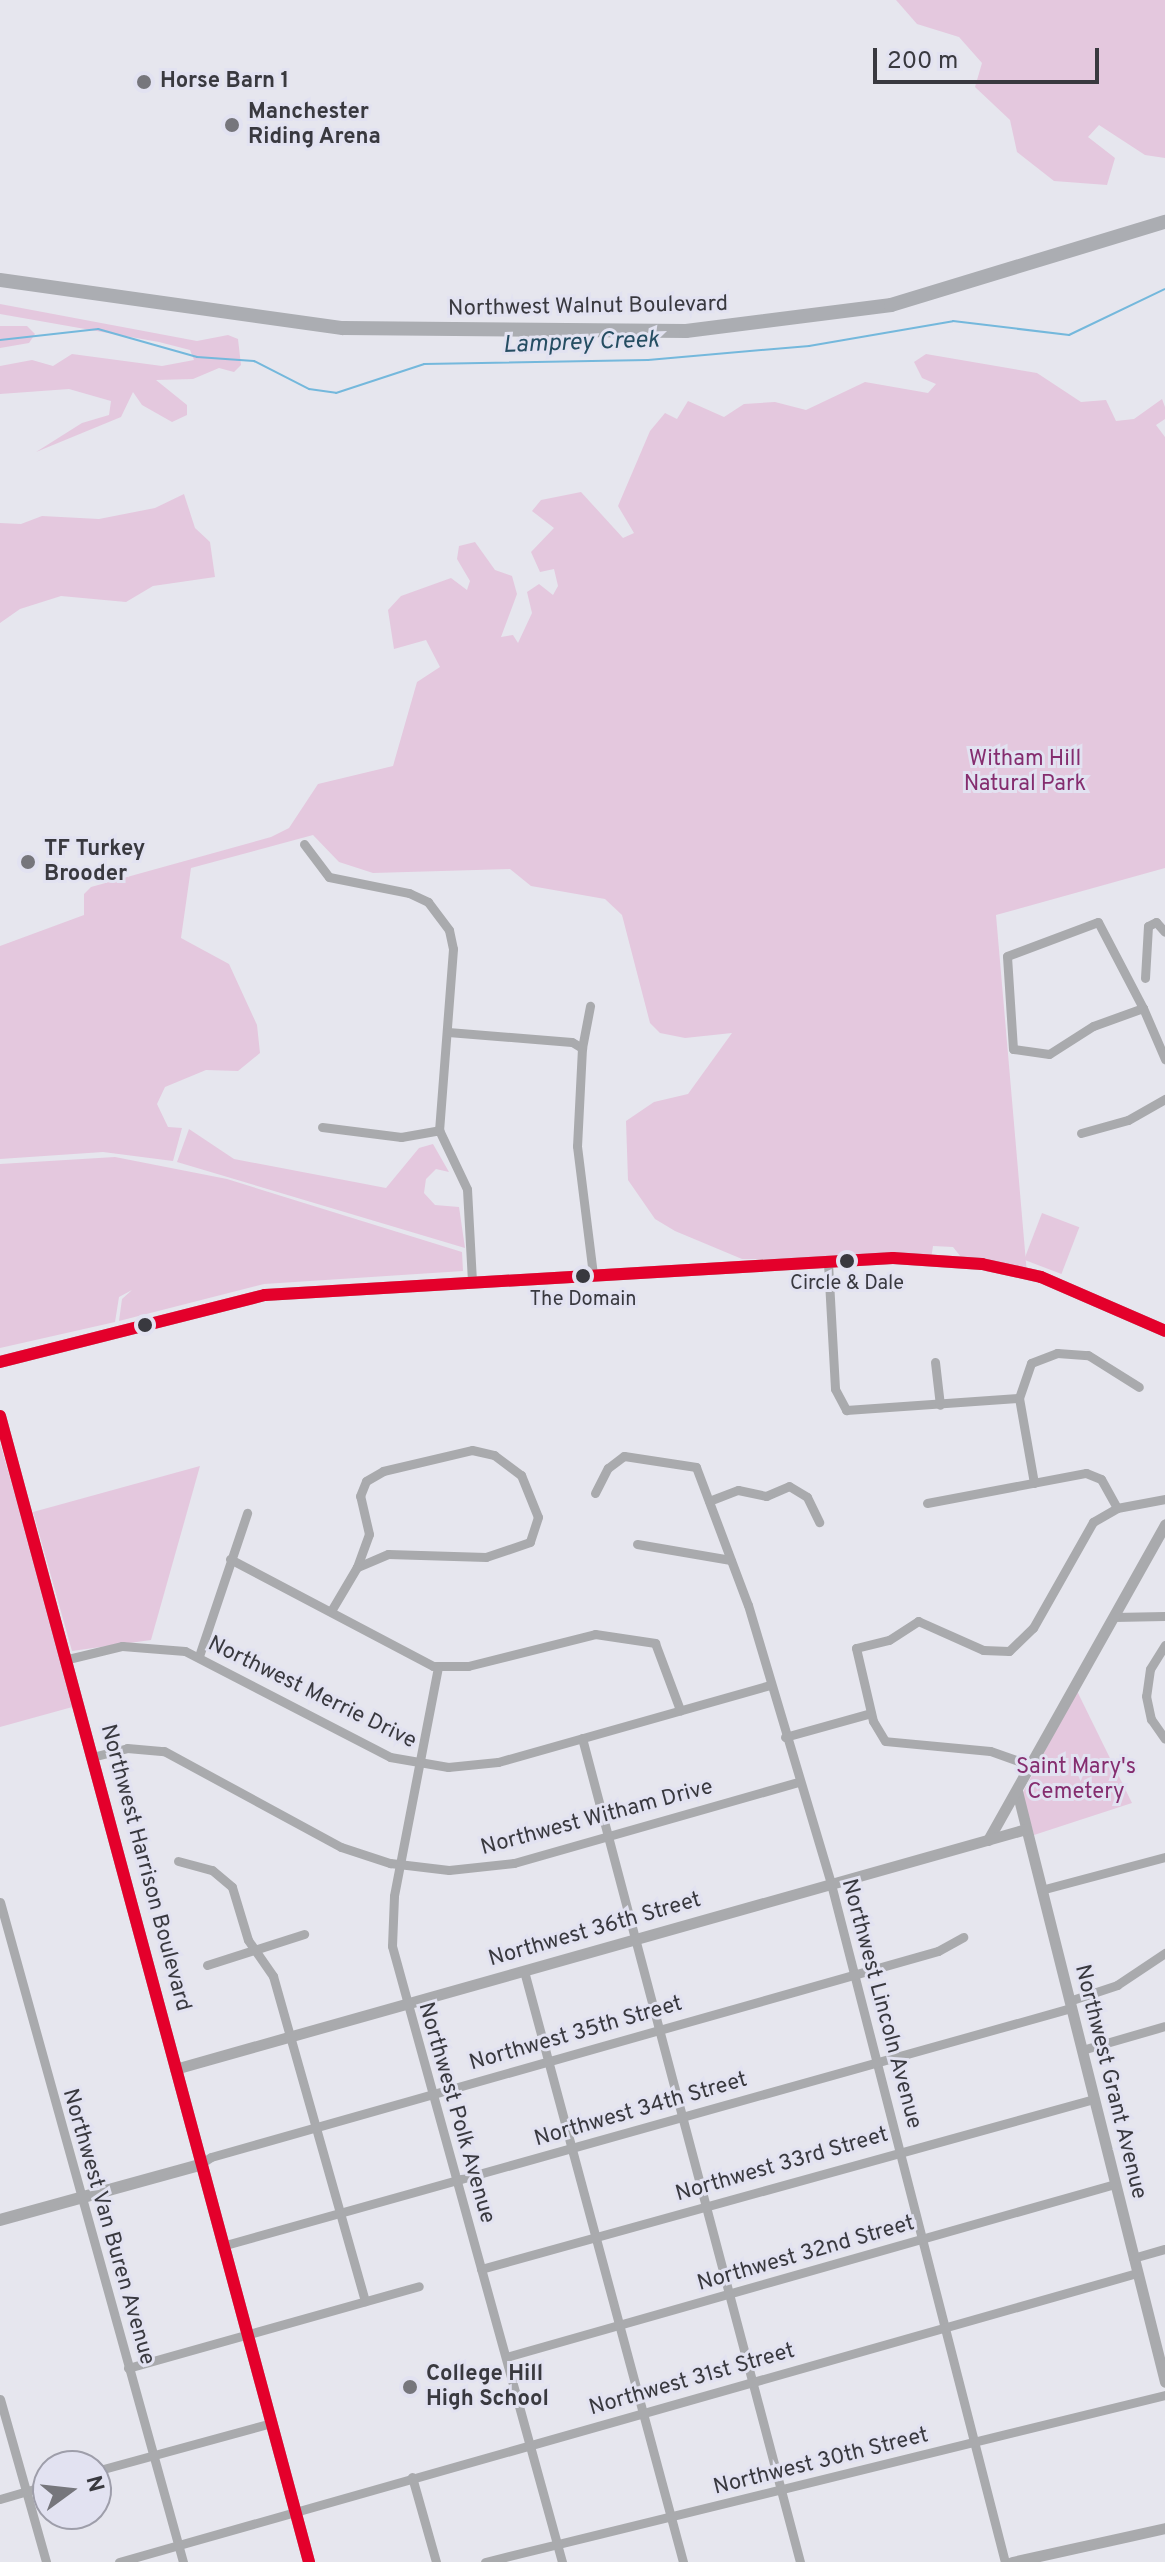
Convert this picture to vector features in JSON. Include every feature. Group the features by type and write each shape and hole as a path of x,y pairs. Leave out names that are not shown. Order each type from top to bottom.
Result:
{"main road":[{"name":"Northwest Walnut Boulevard","path":"0,280 343,328 686,331 891,305 1165,222"},
{"path":"0,1362 265,1295 593,1275 939,1259 1009,1269 1086,1292 1165,1331"},
{"name":"Northwest Harrison Boulevard","path":"0,1416 96,1756 199,2165 309,2562"},
{"path":"0,2220 199,2165"}],"street":[{"path":"304,844 329,877 409,893 438,915 453,949 439,1130 467,1189 472,1282"},
{"path":"1143,1008 1093,1026 1055,1052 1018,1050 1011,1044 1007,956 1098,922 1143,1008 1165,1059"},
{"path":"1145,978 1148,926 1156,922 1165,932"},
{"path":"590,1006 582,1048 577,1146 589,1209 593,1275"},
{"path":"448,1032 582,1048"},
{"path":"1081,1133 1128,1120 1165,1099"},
{"path":"322,1127 401,1137 439,1130"},
{"path":"828,1263 835,1389 843,1406 858,1413 1019,1398"},
{"path":"1034,1483 1019,1398 1031,1363 1057,1353 1101,1360 1139,1387"},
{"path":"935,1362 940,1405"},
{"path":"331,1611 357,1567 368,1536 361,1492 383,1471 456,1451 484,1451 513,1467 530,1493 538,1524 523,1546 477,1559 388,1554 357,1567"},
{"name":"Northwest Lincoln Avenue","path":"595,1493 608,1468 624,1456 694,1464 709,1501 731,1560 831,1884 1005,2562"},
{"path":"927,1503 1095,1475 1117,1508"},
{"path":"709,1501 738,1490 766,1496 789,1486 807,1497 819,1522"},
{"path":"1030,1765 990,1751 890,1743 871,1713 861,1679 858,1645 889,1640 918,1621 983,1650 1001,1653 1019,1646 1089,1527 1117,1508 1165,1499"},
{"path":"199,1656 247,1513"},
{"path":"988,1840 1165,1524"},
{"path":"368,1536 388,1554"},
{"path":"637,1544 731,1560"},
{"path":"230,1559 438,1667 468,1666 582,1635 655,1643 680,1710"},
{"path":"1114,1617 1165,1616"},
{"path":"1165,1645 1150,1669 1146,1696 1151,1719 1165,1739"},
{"name":"Northwest Merrie Drive","path":"68,1659 133,1646 199,1656 390,1757 418,1765 470,1767 770,1685"},
{"name":"Northwest Polk Avenue","path":"438,1667 400,1865 391,1931 431,2093 562,2562"},
{"path":"785,1737 871,1713"},
{"path":"582,1738 638,1938 800,2562"},
{"name":"Northwest Witham Drive","path":"96,1756 127,1748 164,1751 341,1847 400,1865 501,1866 798,1782"},
{"name":"Northwest Grant Avenue","path":"1017,1791 1133,2258 1160,2343 1165,2382"},
{"name":"Northwest 36th Street","path":"175,2069 1026,1829"},
{"path":"1041,1890 1165,1857"},
{"path":"178,1861 227,1881 254,1949 273,1976 365,2301"},
{"name":"Northwest Van Buren Avenue","path":"0,1902 183,2562"},
{"path":"207,1965 304,1934"},
{"name":"Northwest 35th Street","path":"199,2165 211,2157 316,2126 855,1974 963,1937"},
{"name":"Northwest 34th Street","path":"222,2246 1070,2005 1117,1985 1165,1953"},
{"path":"524,1971 683,2562"},
{"path":"1082,2050 1165,2026"},
{"name":"Northwest 33rd Street","path":"481,2269 1094,2099"},
{"name":"Northwest 32nd Street","path":"506,2357 1115,2184"},
{"path":"1133,2258 1165,2249"},
{"name":"Northwest 31st Street","path":"119,2562 1137,2273"},
{"path":"128,2368 419,2286"},
{"name":"Northwest 30th Street","path":"485,2562 1165,2395"},
{"path":"0,2399 46,2562"},
{"path":"112,2467 271,2423"},
{"path":"412,2477 436,2562"},
{"path":"0,2499 32,2489"},
{"path":"1012,2562 1165,2528"}],"green space":[{"path":"896,0 1165,0 1165,158 1145,155 1099,125 1088,137 1115,158 1107,185 1054,181 1017,152 1010,120 975,87 982,63 959,37 917,24"},
{"path":"0,304 197,341 228,335 238,339 241,365 234,372 219,368 193,379 156,380 187,405 187,415 172,422 142,405 133,392 121,417 36,452 82,423 109,415 111,401 69,389 0,394 0,366 32,360 53,366 72,354 162,366 194,360 190,350 159,342 0,314"},
{"path":"0,326 27,326 35,334 29,343 0,348"},
{"name":"Witham Hill Natural Park","path":"926,354 1037,373 1081,402 1106,400 1116,421 1134,419 1162,399 1165,407 1165,419 1156,425 1165,437 1165,868 996,915 1027,1274 965,1262 953,1247 933,1246 931,1259 742,1259 675,1231 655,1219 628,1180 626,1121 654,1102 688,1094 732,1033 685,1038 660,1033 650,1023 622,915 605,899 531,886 510,869 373,873 339,862 313,835 191,868 181,938 229,964 257,1025 260,1053 238,1071 206,1070 165,1087 157,1104 168,1127 182,1128 173,1161 103,1152 0,1159 0,946 84,915 84,894 91,887 271,837 289,828 318,784 393,766 417,682 440,667 426,640 394,649 388,610 401,596 451,578 467,590 470,581 457,559 459,546 475,542 495,570 512,576 517,594 501,637 513,635 518,643 532,613 527,592 539,584 553,595 558,586 554,569 540,572 531,552 554,528 532,511 541,500 581,492 623,538 634,533 618,506 650,431 665,413 677,419 688,401 724,417 744,404 775,402 806,410 865,382 928,393 936,384 922,378 914,362"},
{"path":"184,494 195,528 210,542 215,577 153,586 126,602 61,596 20,609 0,623 0,523 21,524 42,516 99,519 155,508"},
{"path":"189,1129 234,1159 386,1188 419,1148 433,1144 449,1172 436,1169 426,1179 424,1193 435,1205 459,1207 465,1248 177,1162"},
{"path":"115,1157 227,1179 462,1252 463,1271 264,1284 119,1321 122,1299 132,1290 119,1297 115,1322 0,1348 0,1164"},
{"path":"1042,1213 1079,1227 1061,1274 1024,1260"},
{"path":"0,1443 76,1706 0,1727"},
{"path":"200,1466 151,1640 72,1651 33,1512"},
{"name":"Saint Mary's Cemetery","path":"1077,1691 1132,1803 1034,1835 1022,1794"}],"waterway":[{"name":"Lamprey Creek","path":"0,340 98,329 197,357 254,361 309,389 336,393 424,364 648,360 809,346 953,321 1069,335 1165,289"}],"transit line":[{"name":"1","path":"0,1362 265,1295 893,1258 982,1264 1041,1277 1165,1331"},
{"name":"1","path":"0,1416 309,2562"}],"place":[{"name":"Horse Barn 1","path":"144,82"},
{"name":"Manchester Riding Arena","path":"232,125"},
{"name":"TF Turkey Brooder","path":"28,862"},
{"name":"Circle & Dale","path":"847,1261"},
{"name":"The Domain","path":"583,1276"},
{"name":"College Hill High School","path":"410,2387"}]}
